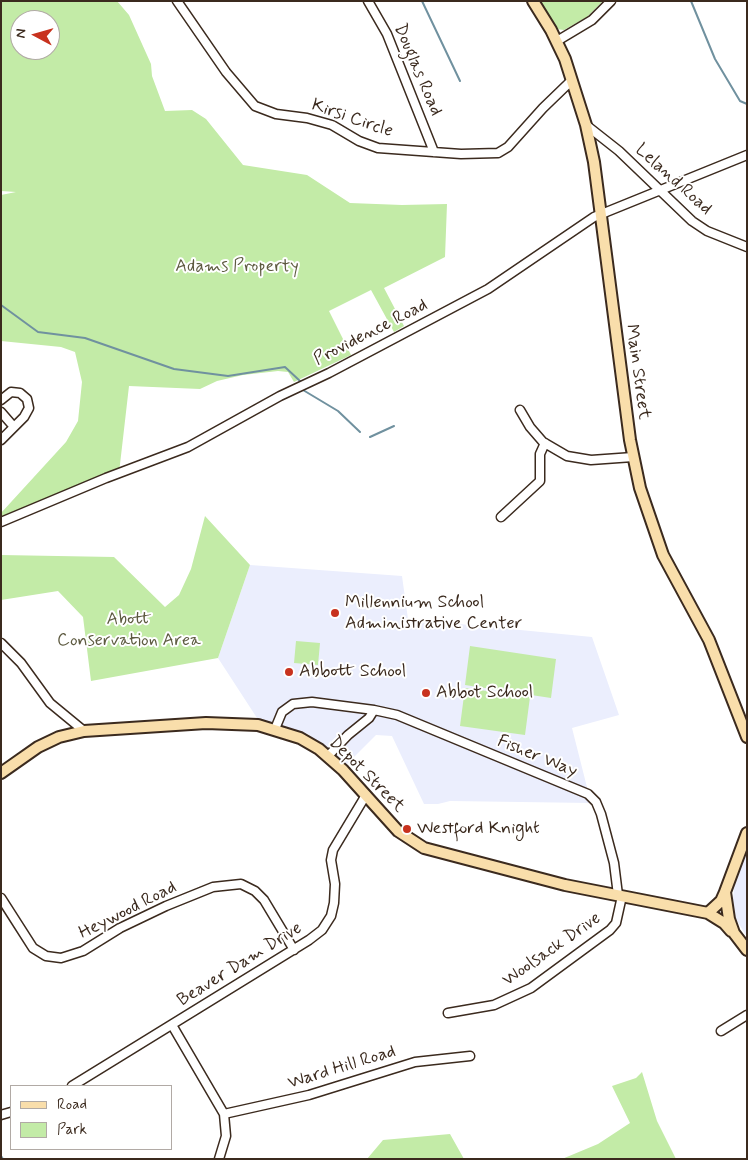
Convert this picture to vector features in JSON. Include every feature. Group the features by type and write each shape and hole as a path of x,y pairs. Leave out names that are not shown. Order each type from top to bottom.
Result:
{"main road":[{"name":"Main Street","path":"533,1 557,41 572,80 586,126 594,162 633,457 642,494 663,555 709,640 747,737"},
{"name":"Depot Street","path":"1,772 38,747 59,737 84,731 214,722 247,723 275,729 305,740 328,756 401,834 420,846 557,883 708,913 724,923 734,933"},
{"path":"708,913 721,901 747,833"},
{"path":"725,892 729,919 734,933 747,950"}],"street":[{"name":"Kirsi Circle","path":"177,1 226,72 256,106 276,114 307,118 332,126 359,141 378,148 434,152 498,153 520,135 543,108 572,80"},
{"name":"Douglas Road","path":"368,1 387,34 434,152"},
{"path":"557,41 592,20 611,1"},
{"name":"Leland Road","path":"586,126 619,151 692,222 707,231 747,247"},
{"name":"Providence Road","path":"1,522 201,441 280,396 488,289 570,232 600,214 747,155"},
{"path":"1,400 7,394 16,392 27,399 27,413 1,440"},
{"path":"520,410 530,427 545,444 567,456 579,459 606,460 633,457"},
{"path":"1,412 14,427"},
{"path":"501,517 540,481 540,454 545,444"},
{"path":"1,643 21,663 50,703 84,731"},
{"name":"Fisher Way","path":"275,729 287,707 299,702 374,710 396,715 590,796 598,807 611,849 620,895"},
{"path":"328,756 348,735 369,718 374,710"},
{"name":"Beaver Dam Drive","path":"74,1085 294,950 318,933 331,916 335,894 331,860 332,850 366,795"},
{"name":"Heywood Road","path":"1,898 33,948 46,956 61,958 83,951 120,928 166,906 213,887 231,883 240,884 255,891 264,900 294,950"},
{"name":"Woolsack Drive","path":"448,1013 494,1005 531,988 610,930 617,920 620,895"},
{"path":"721,1031 747,1015"},
{"path":"172,1025 224,1114 226,1136 219,1159"},
{"name":"Ward Hill Road","path":"224,1114 310,1095 415,1062 470,1056"}],"shaded area":[{"name":"Abbot School","path":"250,565 402,576 408,619 592,637 619,715 572,728 591,803 450,801 438,804 424,804 392,736 376,735 347,764 308,734 257,718 218,658"},
{"path":"747,847 747,937 736,919 733,899 735,880"}],"green space":[{"name":"Adams Property","path":"1,1 117,1 129,15 151,64 152,76 165,111 192,110 206,119 243,165 307,175 350,203 447,204 445,257 384,288 404,326 394,332 371,290 329,311 351,355 294,382 288,372 278,371 243,375 217,381 200,389 129,386 119,473 1,521 1,513 66,442 78,421 82,382 75,352 61,347 1,341 1,195 16,192 1,191"},
{"path":"537,1 603,1 587,17 564,30 556,29"},
{"name":"Abott Conservation Area","path":"205,516 250,565 218,658 91,681 83,617 58,591 1,600 1,555 114,557 165,607 179,595 191,569"},
{"path":"296,641 320,643 318,665 294,663"},
{"path":"470,646 556,659 551,698 465,685"},
{"path":"465,688 530,697 525,735 460,726"},
{"path":"642,1072 657,1121 676,1159 562,1159 598,1144 630,1123 612,1086 636,1078"},
{"path":"450,1134 464,1159 367,1159 383,1140"}],"waterway":[{"path":"422,1 460,81"},
{"path":"691,1 715,59 740,101 747,104"},
{"path":"1,305 38,332 85,338 174,369 228,376 285,367 300,381"},
{"path":"303,390 338,411 360,432"},
{"path":"370,437 394,426"}],"place":[{"name":"Millennium School Administrative Center","path":"335,613"},
{"name":"Abbott School","path":"289,672"},
{"name":"Abbot School","path":"426,693"},
{"name":"Westford Knight","path":"407,829"}]}
